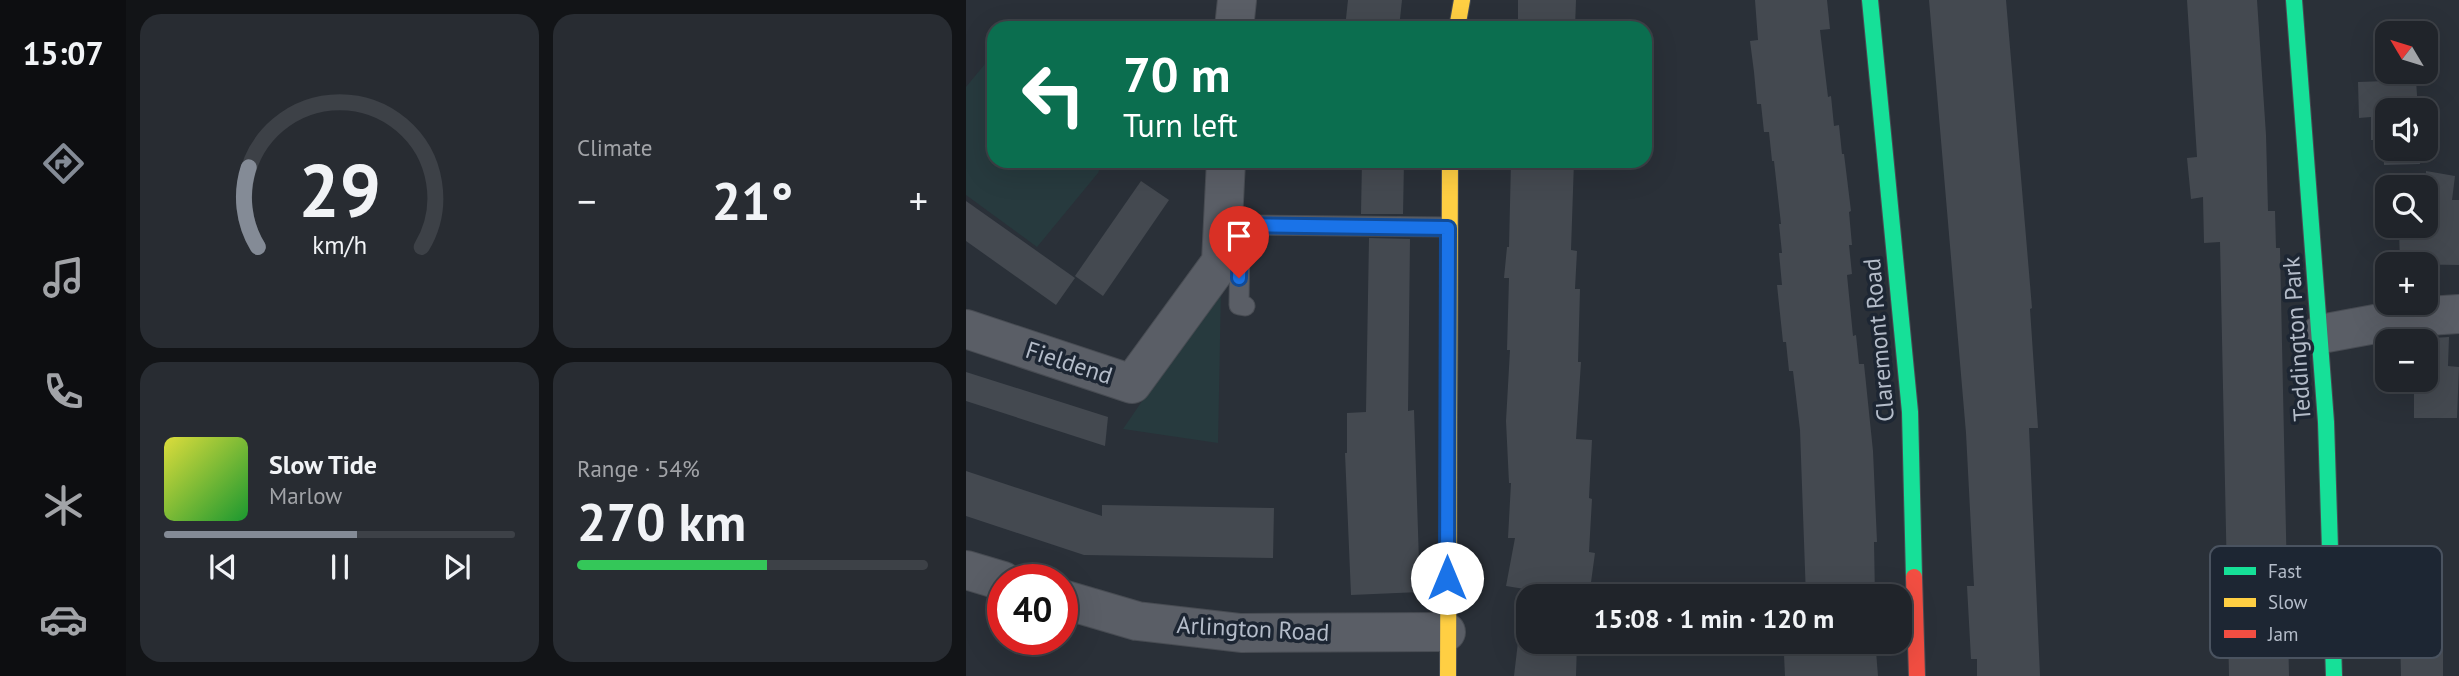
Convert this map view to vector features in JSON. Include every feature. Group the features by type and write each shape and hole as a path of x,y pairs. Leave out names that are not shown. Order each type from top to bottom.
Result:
{"street":[{"path":"1235,21 1237,0"},
{"path":"1458,21 1462,0"},
{"name":"Claremont Road","path":"1870,0 1909,412 1917,676"},
{"name":"Teddington Park","path":"2294,0 2321,334 2331,546"},
{"name":"Fieldend","path":"966,329 1132,384 1222,262 1234,168"},
{"path":"1448,676 1446,632 1450,168"},
{"path":"2321,334 2413,317 2459,314"},
{"path":"966,570 987,576"},
{"name":"Arlington Road","path":"1078,604 1137,621 1241,633 1446,632"},
{"name":"Teddington Park","path":"2334,658 2334,676"}],"lane":[{"path":"1234,168 1241,225 1239,305 1245,306"},
{"path":"1241,225 1448,228"}],"green space":[{"path":"987,62 987,168 1100,168 1037,247 966,195 966,87"},
{"path":"1221,286 1218,443 1123,429"}],"building":[{"path":"1348,0 1402,0 1400,21 1346,21"},
{"path":"1518,0 1576,0 1575,21 1518,21"},
{"path":"1755,0 1827,0 1830,29 1820,30 1828,97 1831,96 1834,126 1839,125 1851,211 1852,245 1849,245 1852,274 1847,275 1853,336 1856,335 1859,364 1864,364 1873,451 1877,542 1874,542 1875,584 1806,584 1800,430 1793,371 1789,371 1786,342 1783,342 1777,285 1782,285 1779,253 1782,253 1781,224 1769,132 1764,132 1761,104 1757,104 1750,41 1758,40"},
{"path":"1929,0 2006,0 2032,308 2038,428 2029,428 2040,676 1977,676 1977,659 1971,659 1967,586 1974,586 1966,433"},
{"path":"2187,0 2257,0 2268,211 2275,211 2276,248 2280,248 2286,546 2226,546 2220,242 2204,243 2203,197 2191,199 2187,158 2197,157"},
{"path":"2358,82 2416,84 2417,98 2375,98 2375,140 2371,140 2371,117 2359,118"},
{"path":"2384,161 2420,161 2420,164 2384,165"},
{"path":"1362,168 1404,168 1403,214 1361,214"},
{"path":"1511,168 1574,168 1571,250 1577,251 1575,289 1580,289 1578,362 1581,362 1576,439 1592,440 1589,552 1595,553 1591,584 1506,586 1515,538 1508,538 1511,483 1506,421 1510,350 1507,350 1509,278 1504,278"},
{"path":"2426,171 2455,176 2452,200 2459,200 2459,265 2438,265 2438,252 2400,252 2399,238 2438,238 2438,175 2426,175"},
{"path":"1141,181 1169,200 1103,296 1075,276"},
{"path":"966,201 1075,278 1056,305 966,241"},
{"path":"1369,238 1410,239 1408,411 1414,410 1420,592 1351,595 1345,453 1347,413 1366,412"},
{"path":"2449,337 2448,366 2459,367 2457,418 2414,418 2414,392 2438,392 2438,338"},
{"path":"966,372 1108,417 1105,446 966,401"},
{"path":"966,471 1102,516 1102,505 1274,508 1273,558 1084,555 966,516"},
{"path":"2443,630 2443,676 2401,676 2401,658 2442,658"},
{"path":"1517,654 1577,654 1576,676 1514,676"},
{"path":"1876,654 1878,676 1785,676 1784,655"},
{"path":"2229,658 2289,658 2289,676 2229,676"}],"traffic: fast":[{"path":"1870,0 1910,412 1914,577"},
{"path":"2294,0 2326,422 2330,546"},
{"path":"2333,658 2334,676"}],"traffic: slow":[{"path":"1458,21 1462,0"},
{"path":"1448,676 1450,168"}],"traffic: jam":[{"path":"1914,577 1917,676"}],"route":[{"path":"1239,278 1241,225 1448,228 1447,578"}]}
